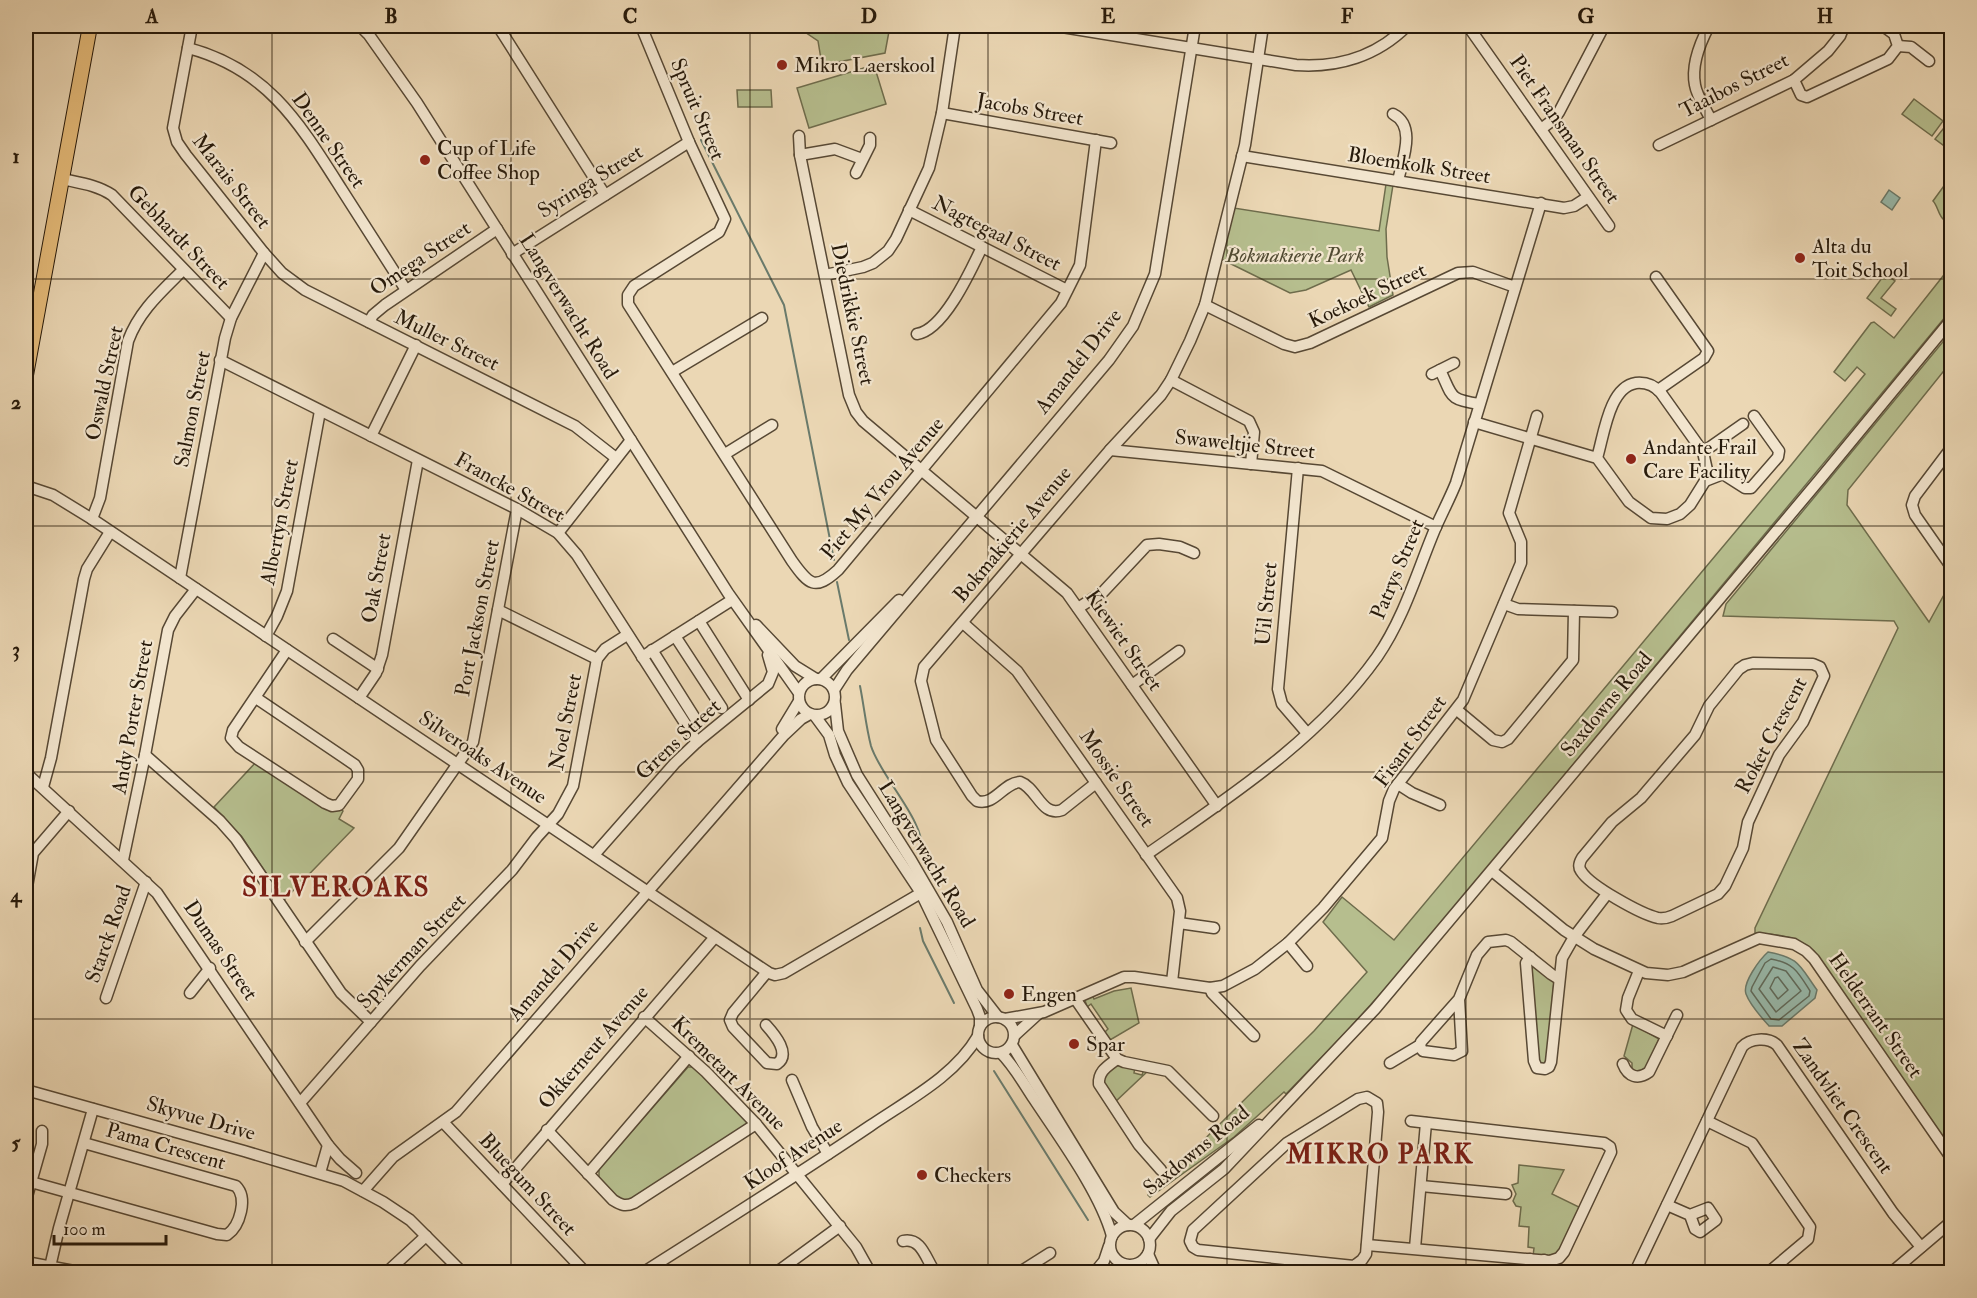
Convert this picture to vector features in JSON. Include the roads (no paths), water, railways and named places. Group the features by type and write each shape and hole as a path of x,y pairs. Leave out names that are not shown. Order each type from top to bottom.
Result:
{"main road":[{"path":"26,375 91,27"}],"street":[{"name":"Marais Street","path":"192,26 172,128 174,135 186,155 264,253"},
{"name":"Langverwacht Road","path":"360,26 400,78 732,600 795,666 819,679"},
{"path":"498,26 605,195"},
{"name":"Spruit Street","path":"641,26 689,142 720,207"},
{"path":"825,275 863,267 881,257 892,245 929,168 942,113 955,26"},
{"path":"1056,26 1105,29 1192,48 1306,65 1338,63 1359,58 1395,38 1407,26"},
{"name":"Amandel Drive","path":"834,690 847,670 1109,360 1133,326 1147,297 1160,251 1195,26"},
{"name":"Bokmakierie Avenue","path":"1096,783 1057,812 1048,810 1030,788 1020,782 1012,784 987,802 977,801 936,740 921,681 924,667 1110,450 1161,395 1171,380 1205,305 1242,156 1263,26"},
{"name":"Piet Fransman Street","path":"1468,26 1608,226"},
{"path":"1541,129 1559,112 1604,26"},
{"path":"1709,26 1697,53 1695,86 1711,120"},
{"name":"Taaibos Street","path":"1659,145 1794,80 1828,51 1840,36 1844,26"},
{"path":"1882,26 1894,34 1898,46"},
{"path":"1794,80 1801,95 1810,97 1888,59 1898,46"},
{"path":"1898,46 1911,47 1929,61"},
{"name":"Denne Street","path":"188,48 217,57 261,83 281,103 303,129 406,290"},
{"name":"Jacobs Street","path":"942,113 1112,142"},
{"path":"1393,114 1402,122 1407,135 1398,181"},
{"name":"Diedrikkie Street","path":"799,136 800,155 852,405 863,421 977,518"},
{"path":"856,173 870,145 870,138"},
{"name":"Piet My Vrou Avenue","path":"720,207 725,219 719,232 634,286 628,296 631,310 804,579 817,584 828,579 838,570 1056,312 1080,265 1096,140"},
{"name":"Syringa Street","path":"512,254 689,142"},
{"path":"800,155 835,149 862,159"},
{"name":"Bloemkolk Street","path":"1242,156 1570,208 1588,198"},
{"name":"Gebhardt Street","path":"62,179 87,184 112,195 231,318"},
{"name":"Patrys Street","path":"1146,855 1250,782 1307,733 1353,688 1394,628 1456,483 1541,203"},
{"name":"Nagtegaal Street","path":"909,210 1067,290"},
{"name":"Omega Street","path":"369,322 373,315 406,290 497,230"},
{"path":"917,334 928,330 957,298 982,248"},
{"name":"Salmon Street","path":"180,578 220,360 231,318 264,253"},
{"name":"Muller Street","path":"264,253 292,282 575,426 616,458"},
{"name":"Oswald Street","path":"92,519 100,498 128,341 137,320 150,302 183,270"},
{"name":"Koekoek Street","path":"1205,305 1294,347 1310,343 1458,273 1473,272 1515,287"},
{"path":"1656,277 1708,351 1704,358 1658,390"},
{"path":"672,372 762,318"},
{"name":"Saxdowns Road","path":"1149,1239 1171,1211 1224,1169 1375,1009 1952,319"},
{"path":"371,436 416,345"},
{"name":"Francke Street","path":"220,360 517,509 558,533 578,555 697,742"},
{"path":"1454,363 1436,372 1453,396 1464,402 1479,404"},
{"path":"1171,380 1249,421 1254,432 1251,464"},
{"path":"1474,422 1597,458 1629,502 1645,515 1656,519 1672,518 1686,509 1706,481 1707,465 1703,452 1658,390 1650,385 1639,383 1619,392 1613,402 1597,458"},
{"name":"Albertyn Street","path":"266,636 287,591 320,411"},
{"name":"Fisant Street","path":"1002,1018 1038,1013 1124,977 1210,988 1223,986 1250,972 1288,943 1323,908 1382,838 1389,801 1398,784 1457,710 1473,682 1522,557 1521,542 1509,513 1537,416"},
{"path":"1706,481 1723,474 1745,488 1751,488 1778,457 1779,451 1754,416"},
{"path":"1703,452 1743,424"},
{"path":"725,454 771,425"},
{"path":"558,533 631,440"},
{"path":"1952,447 1915,496 1912,505 1915,515 1952,568"},
{"name":"Swaweltjie Street","path":"1110,450 1316,470 1332,475 1436,527"},
{"name":"Oak Street","path":"359,698 378,669 382,655 418,460"},
{"name":"Uil Street","path":"1298,468 1278,689 1282,704 1307,733"},
{"name":"Silveroaks Avenue","path":"26,486 53,495 92,519 767,972"},
{"name":"Port Jackson Street","path":"306,942 399,848 473,742 517,509"},
{"name":"Kiewiet Street","path":"977,518 1063,590 1078,608 1216,806"},
{"path":"43,787 51,758 84,579 90,563 110,532"},
{"path":"1078,608 1103,592 1147,545 1180,547 1194,554"},
{"name":"Amandel Drive","path":"819,679 833,669 882,616 928,575"},
{"name":"Andy Porter Street","path":"123,860 168,630 175,616 196,589"},
{"path":"642,657 732,600"},
{"path":"1504,604 1518,609 1612,612"},
{"path":"498,610 597,659"},
{"path":"1457,710 1493,740 1502,742 1508,739 1572,662 1575,652 1574,610"},
{"name":"Langverwacht Road","path":"741,611 799,697"},
{"path":"699,621 749,700"},
{"name":"Mossie Street","path":"963,623 1017,671 1178,901 1179,923 1172,982"},
{"name":"Noel Street","path":"548,825 565,803 573,786 597,659 605,649 627,635"},
{"path":"675,636 722,708"},
{"path":"333,639 378,669"},
{"name":"Grens Street","path":"594,855 663,775 697,742 768,684 772,676 772,667 766,649"},
{"path":"256,698 355,765 358,770 358,779 339,805 332,807 325,803 231,738 233,730 287,650"},
{"path":"652,650 698,723"},
{"path":"1132,685 1179,651"},
{"name":"Roket Crescent","path":"1753,663 1814,664 1820,667 1823,679 1803,722 1779,755 1748,822 1740,854 1722,890 1664,918 1654,916 1607,894 1581,872 1580,861 1612,822 1638,802 1679,753 1697,731 1709,706 1739,669 1753,663"},
{"path":"819,679 829,683 834,690 835,704 826,714 812,715 805,711 799,697 807,682 819,679"},
{"name":"Amandel Drive","path":"760,762 788,722 799,697"},
{"name":"Langverwacht Road","path":"835,704 838,731 857,775 947,922 977,990 1002,1018"},
{"name":"Langverwacht Road","path":"812,715 829,735 848,783 921,892 977,1009 980,1017 979,1031"},
{"name":"Amandel Drive","path":"363,1191 393,1157 456,1112 792,726 812,715"},
{"path":"145,755 220,821 236,839 341,993 371,1022"},
{"name":"Dumas Street","path":"26,772 123,860 163,901 328,1145 356,1173"},
{"path":"1398,784 1440,806"},
{"path":"26,892 33,853 69,812"},
{"name":"Spykerman Street","path":"300,1103 420,966 512,870 548,825"},
{"name":"Helderrant Street","path":"1492,871 1574,937 1639,971 1660,975 1683,972 1759,938 1787,942 1801,947 1814,959 1952,1159"},
{"name":"Starck Road","path":"106,998 146,882"},
{"path":"766,1024 778,1041 783,1054 780,1063 774,1065 767,1063 733,1027 730,1020 733,1013 767,972 775,975 784,973 921,892"},
{"path":"1530,957 1526,963 1534,1061 1540,1069 1547,1068 1551,1062 1562,958 1574,937 1607,894"},
{"path":"1179,923 1214,928"},
{"name":"Okkerneut Avenue","path":"502,1184 715,937"},
{"path":"1390,1063 1420,1045 1428,1033 1460,999 1477,956 1490,941 1509,941 1559,979"},
{"path":"1288,943 1307,966"},
{"path":"190,993 210,968"},
{"path":"1639,971 1628,998 1626,1010 1632,1019 1667,1036"},
{"path":"1210,988 1212,993 1254,1036"},
{"path":"1074,997 1117,1059 1168,1071 1213,1116"},
{"path":"1420,1045 1425,1052 1454,1055 1461,1053 1463,1046 1460,999"},
{"name":"Fisant Street","path":"1013,1040 1038,1013"},
{"path":"1623,1064 1632,1076 1639,1077 1646,1074 1651,1069 1677,1016"},
{"name":"Kremetart Avenue","path":"644,1017 689,1056 756,1124 840,1226 862,1255 870,1272"},
{"path":"1001,1053 987,1052 980,1045 979,1031 987,1020 1002,1018 1012,1026 1013,1040 1114,1212 1131,1225 1144,1230 1149,1239 1148,1254 1156,1272"},
{"name":"Kloof Avenue","path":"644,1272 798,1174 928,1087 970,1050 979,1031"},
{"path":"1001,1053 1013,1040"},
{"name":"Zandvliet Crescent","path":"1635,1272 1743,1045 1751,1041 1773,1041 1893,1213 1921,1247"},
{"name":"Kloof Avenue","path":"958,1062 987,1052"},
{"path":"1001,1053 1047,1118 1085,1179 1105,1215 1116,1260 1137,1267"},
{"path":"588,1173 689,1056"},
{"path":"1117,1059 1102,1071 1099,1083 1139,1145 1161,1170"},
{"path":"792,1080 812,1127 828,1154"},
{"name":"Skyvue Drive","path":"26,1090 320,1173 363,1191"},
{"path":"1367,1096 1377,1103 1378,1112 1366,1245 1364,1257 1354,1266 1198,1250 1193,1247 1190,1235 1287,1143 1358,1099 1367,1096"},
{"name":"Saxdowns Road","path":"1131,1225 1282,1106"},
{"path":"50,1267 93,1109"},
{"path":"1707,1120 1752,1143 1810,1227 1806,1242 1769,1272"},
{"path":"1366,1245 1530,1259 1557,1259 1564,1252 1610,1155 1608,1145 1604,1143 1411,1121"},
{"name":"Bluegum Street","path":"443,1122 585,1272"},
{"path":"1415,1248 1426,1123"},
{"path":"547,1130 613,1200 627,1206 756,1124"},
{"path":"26,1200 42,1144 42,1131"},
{"name":"Pama Crescent","path":"70,1193 223,1236 235,1227 240,1211 243,1200 236,1186 84,1143"},
{"path":"320,1173 328,1145"},
{"path":"31,1182 70,1193"},
{"path":"1421,1186 1506,1194"},
{"path":"363,1191 410,1220 462,1272"},
{"path":"1667,1205 1690,1215"},
{"path":"1892,1272 1952,1221"},
{"path":"1095,1272 1104,1261 1110,1241 1119,1227 1131,1225"},
{"path":"777,1272 840,1226"},
{"path":"387,1272 426,1236"},
{"path":"903,1241 911,1240 920,1245 935,1272"},
{"path":"1020,1272 1050,1253"},
{"path":"1115,1272 1137,1267 1148,1254"},
{"path":"1530,1259 1530,1272"},
{"path":"1542,1272 1544,1260"},
{"path":"26,1262 79,1272"}],"water":[{"path":"1889,190 1900,198 1892,210 1881,202"},
{"path":"1768,952 1793,960 1817,990 1815,998 1782,1026 1769,1026 1753,1007 1745,989 1756,965"}],"waterway":[{"path":"701,140 784,305 834,560"},
{"path":"837,582 849,640"},
{"path":"860,686 871,746 876,759 918,828 922,841 922,854"},
{"path":"920,928 923,941 954,1003"},
{"path":"994,1071 1088,1220"}],"place":[{"name":"Mikro Laerskool","path":"782,65"},
{"name":"Cup of Life Coffee Shop","path":"425,160"},
{"name":"Alta du Toit School","path":"1800,258"},
{"name":"Andante Frail Care Facility","path":"1631,459"},
{"name":"Engen","path":"1009,994"},
{"name":"Spar","path":"1074,1044"},
{"name":"Checkers","path":"922,1175"}],"district":[{"name":"SILVEROAKS","path":"336,887"},
{"name":"MIKRO PARK","path":"1380,1154"}],"park label":[{"name":"Bokmakierie Park","path":"1295,255"}]}
